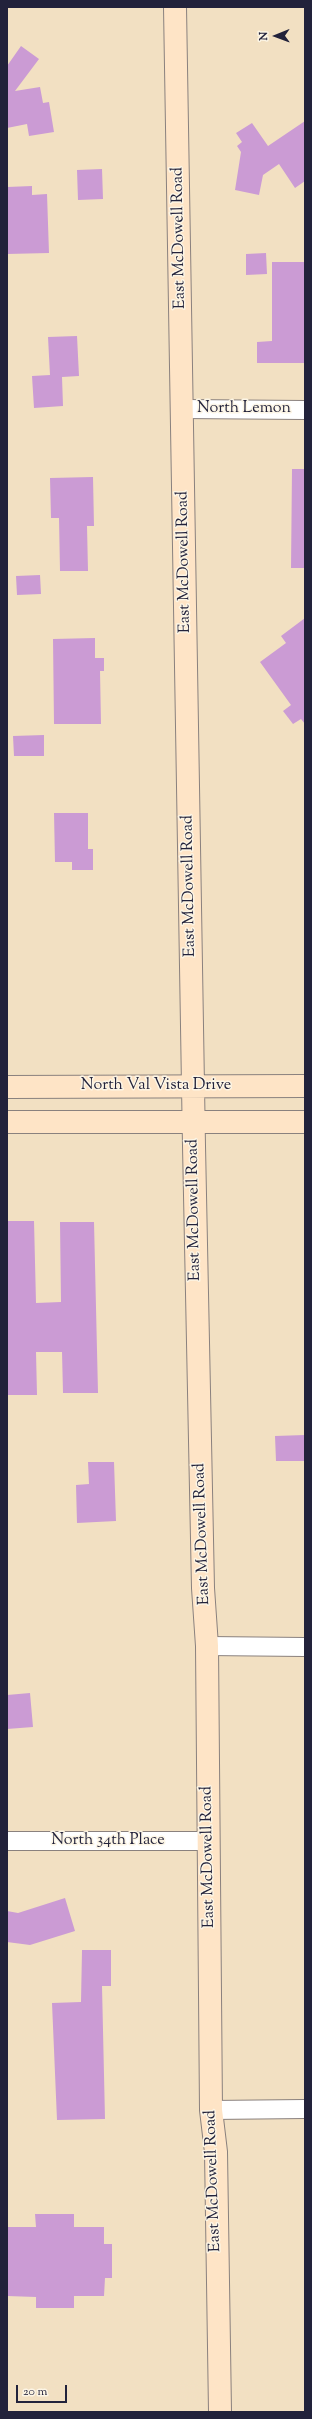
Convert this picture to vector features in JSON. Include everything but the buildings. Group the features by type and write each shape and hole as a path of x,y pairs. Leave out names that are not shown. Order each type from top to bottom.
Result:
{"main road":[{"name":"East McDowell Road","path":"175,7 183,409 193,1122 203,1588 207,1646 211,2110 216,2152 220,2412"},
{"name":"North Val Vista Drive","path":"7,1087 305,1086"},
{"path":"7,1122 305,1122"}],"street":[{"name":"North Lemon","path":"183,409 305,410"},
{"path":"207,1646 305,1647"},
{"name":"North 34th Place","path":"7,1841 209,1841"},
{"path":"211,2110 305,2109"}]}
